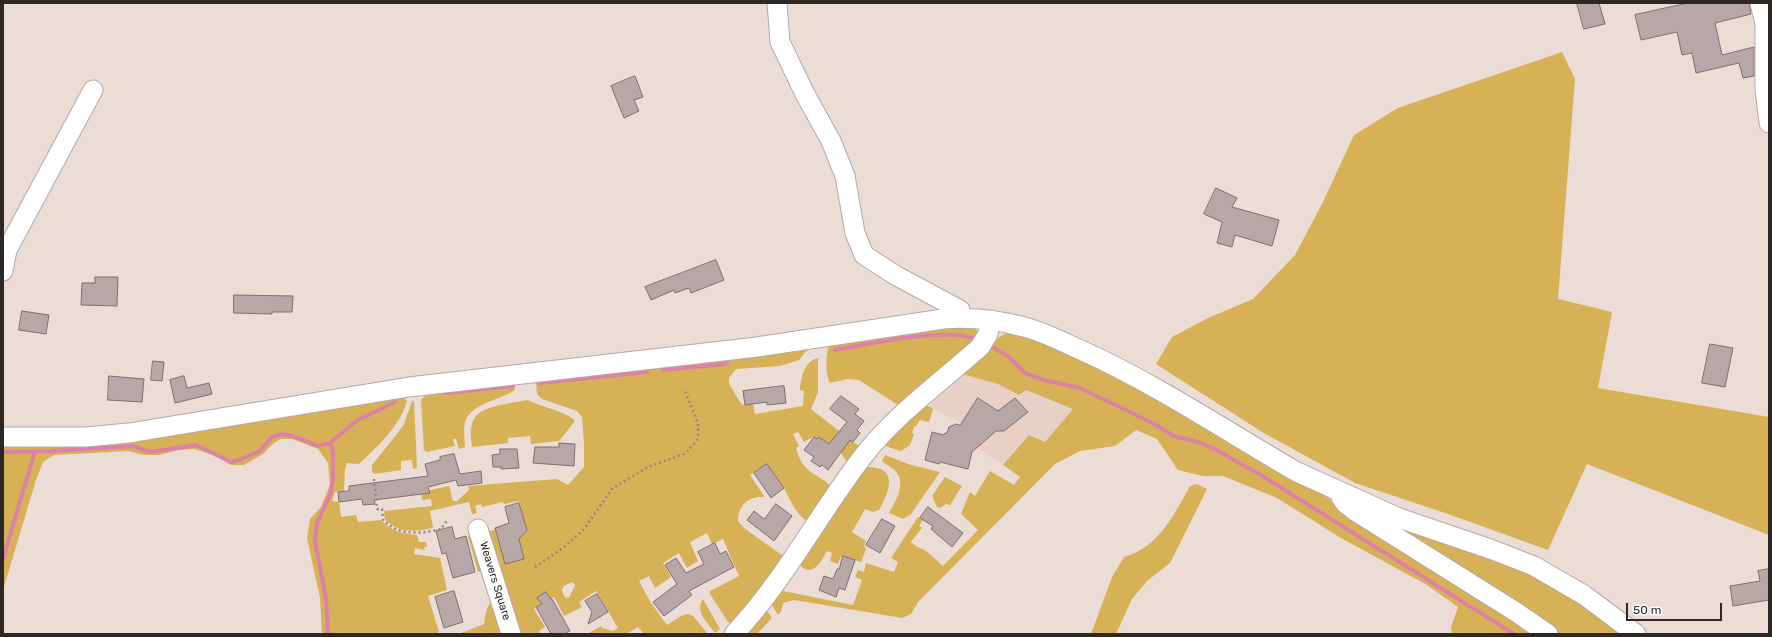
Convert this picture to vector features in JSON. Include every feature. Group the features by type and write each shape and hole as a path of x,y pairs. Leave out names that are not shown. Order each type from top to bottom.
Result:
{"street":[{"path":"776,3 780,42 805,94 831,141 845,176 855,233 864,255 895,275 960,310 960,318"},
{"path":"1760,3 1765,24 1765,89 1769,123"},
{"path":"3,271 8,250 93,90"},
{"path":"3,437 86,437 152,430 402,388 690,355 960,318 991,320 1032,329 1117,367 1297,472 1342,493 1399,518 1493,550 1534,566 1584,595 1636,634"},
{"path":"734,634 762,600 872,445 903,414 980,348 988,334 991,320"},
{"path":"1342,493 1341,498 1355,511 1516,612 1548,634"},
{"name":"Weavers Square","path":"478,529 511,634"}],"path":[{"path":"535,567 563,548 583,530 613,488 648,467 686,453 698,439 698,423 685,391"},
{"path":"374,478 377,509 382,509 383,520 387,524 408,533 415,534 441,529 448,519"}],"shaded area":[{"path":"1562,52 1575,79 1558,299 1612,312 1598,388 1769,417 1769,535 1587,464 1548,550 1448,514 1355,483 1262,432 1156,364 1172,337 1208,318 1253,299 1295,255 1322,204 1354,135 1398,108"},
{"path":"966,326 975,329 979,333 979,337 847,462 841,453 819,437 817,439 813,437 804,442 798,432 793,434 799,446 796,448 802,463 806,468 833,488 811,523 798,512 784,488 767,464 750,475 764,496 748,500 740,511 738,521 744,528 786,558 736,625 728,622 710,594 710,591 739,576 723,539 712,544 707,533 690,542 698,561 687,568 679,553 663,563 671,577 655,588 649,576 639,581 651,603 667,625 681,616 688,614 693,616 708,634 644,634 638,627 626,634 587,634 601,626 602,628 613,631 618,628 596,591 579,602 582,607 564,616 554,597 534,609 545,627 539,631 540,634 516,634 485,532 495,530 505,564 524,559 519,539 527,530 519,501 504,504 503,502 482,507 481,504 475,506 477,513 472,514 469,502 430,511 433,528 414,531 396,527 385,520 384,511 432,506 431,499 422,500 421,492 449,486 453,501 457,501 469,490 468,486 557,479 568,485 584,467 582,417 577,411 542,399 537,394 536,381 809,348 799,360 780,366 736,369 729,378 729,384 742,405 753,404 755,414 803,406 804,391 800,390 802,375 806,366 818,358 818,392 811,409 860,446 885,416 898,405 859,380 847,379 830,383 827,374 826,361 828,349 832,340","holes":["572,582 575,585 570,597 566,598 562,590 564,586"]},
{"path":"1014,330 1047,339 1270,461 1542,634 1452,634 1451,627 1458,607 1427,585 1341,538 1277,498 1223,476 1203,476 1178,470 1157,439 1136,430 1115,446 1080,451 1055,464 918,602 911,614 902,618 794,600 783,603 781,612 778,615 772,605 771,598 790,574 795,573 783,591 853,605 862,580 855,577 858,570 864,572 866,563 894,572 898,562 891,558 918,517 923,520 919,526 922,528 911,542 917,547 925,550 943,566 978,530 961,514 970,492 975,496 990,471 1014,485 1020,477 1003,465 1029,435 1045,442 1073,409 1026,390 1019,395 998,384 958,373 992,343 1006,333"},
{"path":"958,373 998,384 1019,395 1026,390 1090,416 1016,474 980,449 972,447 970,429 930,407 937,397 938,392"},
{"path":"513,382 515,390 480,406 469,415 464,425 465,447 459,449 456,439 453,439 455,446 427,452 424,450 421,400 429,392"},
{"path":"400,395 407,401 399,419 387,436 359,464 347,463 345,469 344,491 335,492 332,501 339,502 341,517 356,515 358,522 381,520 389,527 402,533 417,535 419,542 426,542 427,547 424,547 425,550 415,548 414,554 440,558 447,590 428,596 439,632 435,634 322,634 320,598 307,538 310,519 321,507 330,485 328,463 318,449 292,439 281,439 274,443 263,454 244,465 231,465 214,455 194,449 179,450 158,455 144,455 128,451 54,455 43,462 36,480 3,590 3,443"},
{"path":"528,400 561,412 575,421 559,441 531,444 530,436 508,438 508,443 472,447 471,426 478,414 498,405"},
{"path":"412,401 414,401 417,468 413,469 412,460 401,461 401,470 375,474 372,472 372,465 404,424"},
{"path":"923,403 933,409 929,422 920,420 914,427 912,433 914,434 910,445 901,451 885,446 884,443"},
{"path":"885,455 911,465 940,472 911,514 903,519 889,513 899,493 900,483 897,473 882,461"},
{"path":"867,467 877,468 884,471 888,476 889,481 886,495 879,510 873,512 865,509 852,532 866,541 864,545 866,549 861,562 841,556 838,564 830,561 832,553 827,551 815,568 807,570 802,567 797,562"},
{"path":"945,477 962,486 950,505 946,504 940,508 937,507 932,496"},
{"path":"1197,484 1207,489 1170,563 1147,581 1132,599 1116,634 1091,634 1112,577 1124,557 1136,553 1156,538 1171,519 1190,486"},
{"path":"1360,503 1532,570 1630,634 1557,634"},
{"path":"475,534 486,570 478,572 468,536"},
{"path":"703,599 720,629 715,633 701,612 700,608"},
{"path":"495,600 506,634 459,634 484,624 489,604"},
{"path":"762,610 768,612 772,618 757,634 740,634"}],"building":[{"path":"1577,3 1599,3 1605,24 1584,29"},
{"path":"1688,3 1749,3 1751,14 1715,23 1722,55 1754,47 1754,76 1743,78 1739,63 1696,73 1692,53 1682,55 1677,32 1641,40 1635,15"},
{"path":"635,76 643,97 634,100 639,111 624,118 611,86"},
{"path":"1216,188 1237,198 1232,207 1279,220 1272,246 1235,235 1232,247 1217,243 1222,222 1204,214"},
{"path":"716,260 724,280 691,293 689,288 675,293 674,290 651,300 645,287"},
{"path":"95,277 118,277 117,306 81,305 82,283 95,283"},
{"path":"234,295 293,296 292,312 272,312 272,314 234,313"},
{"path":"22,311 49,315 46,334 19,330"},
{"path":"1710,344 1733,348 1725,387 1702,383"},
{"path":"153,361 164,362 162,381 151,380"},
{"path":"109,376 144,379 142,402 108,400"},
{"path":"184,376 187,388 209,383 212,394 175,403 170,380"},
{"path":"784,386 786,403 767,405 767,402 745,405 743,391"},
{"path":"841,396 859,409 855,414 864,421 857,430 860,433 853,442 850,440 828,470 822,465 820,467 811,461 814,457 804,450 814,437 817,439 819,437 829,444 847,422 830,409"},
{"path":"978,398 998,411 1015,398 1028,412 1004,431 996,431 972,452 968,469 925,460 932,432 944,435 947,433 949,427 956,424 960,425"},
{"path":"559,443 575,444 574,466 533,463 535,447 559,447"},
{"path":"500,449 517,449 519,468 501,469 501,467 493,467 492,455 500,454"},
{"path":"454,454 460,474 481,471 482,483 458,486 456,480 428,487 430,493 374,500 375,504 363,505 362,499 339,502 338,492 349,491 349,486 428,476 425,464 440,460 440,457"},
{"path":"767,464 784,488 771,498 754,473"},
{"path":"519,503 527,530 519,539 524,559 505,564 495,528 509,523 505,507"},
{"path":"776,504 792,516 774,541 747,520 754,511 764,519"},
{"path":"928,507 963,533 952,547 931,529 933,526 920,518"},
{"path":"882,519 895,526 880,553 866,545"},
{"path":"452,527 455,539 466,536 475,572 453,578 446,553 442,554 436,531"},
{"path":"715,543 720,554 726,551 734,567 689,591 692,595 664,616 653,602 677,584 665,565 676,558 686,573 704,564 698,552"},
{"path":"843,556 855,560 845,590 839,588 836,597 819,590 824,576 833,579 837,569 839,569"},
{"path":"1769,569 1769,600 1733,606 1730,586 1760,581 1758,571"},
{"path":"454,591 463,622 444,628 435,597"},
{"path":"546,592 552,599 570,631 564,634 551,634 536,607 542,604 537,598"},
{"path":"597,594 608,612 588,624 592,612 585,601"}],"waterway":[{"path":"835,350 927,336 962,336 976,339"},
{"path":"991,346 1009,357 1025,373 1044,380 1080,388 1158,426 1173,436 1195,441 1213,448 1264,477 1514,634"},
{"path":"663,370 727,364"},
{"path":"540,383 647,372"},
{"path":"446,393 513,386"},
{"path":"3,452 51,451 133,446 150,452 196,445 231,462 260,451 272,437 282,434 293,436 318,446 330,443 356,421 395,402"},
{"path":"328,634 326,598 315,541 317,523 330,495 333,479 333,451 330,443"},
{"path":"3,559 35,451"}]}
